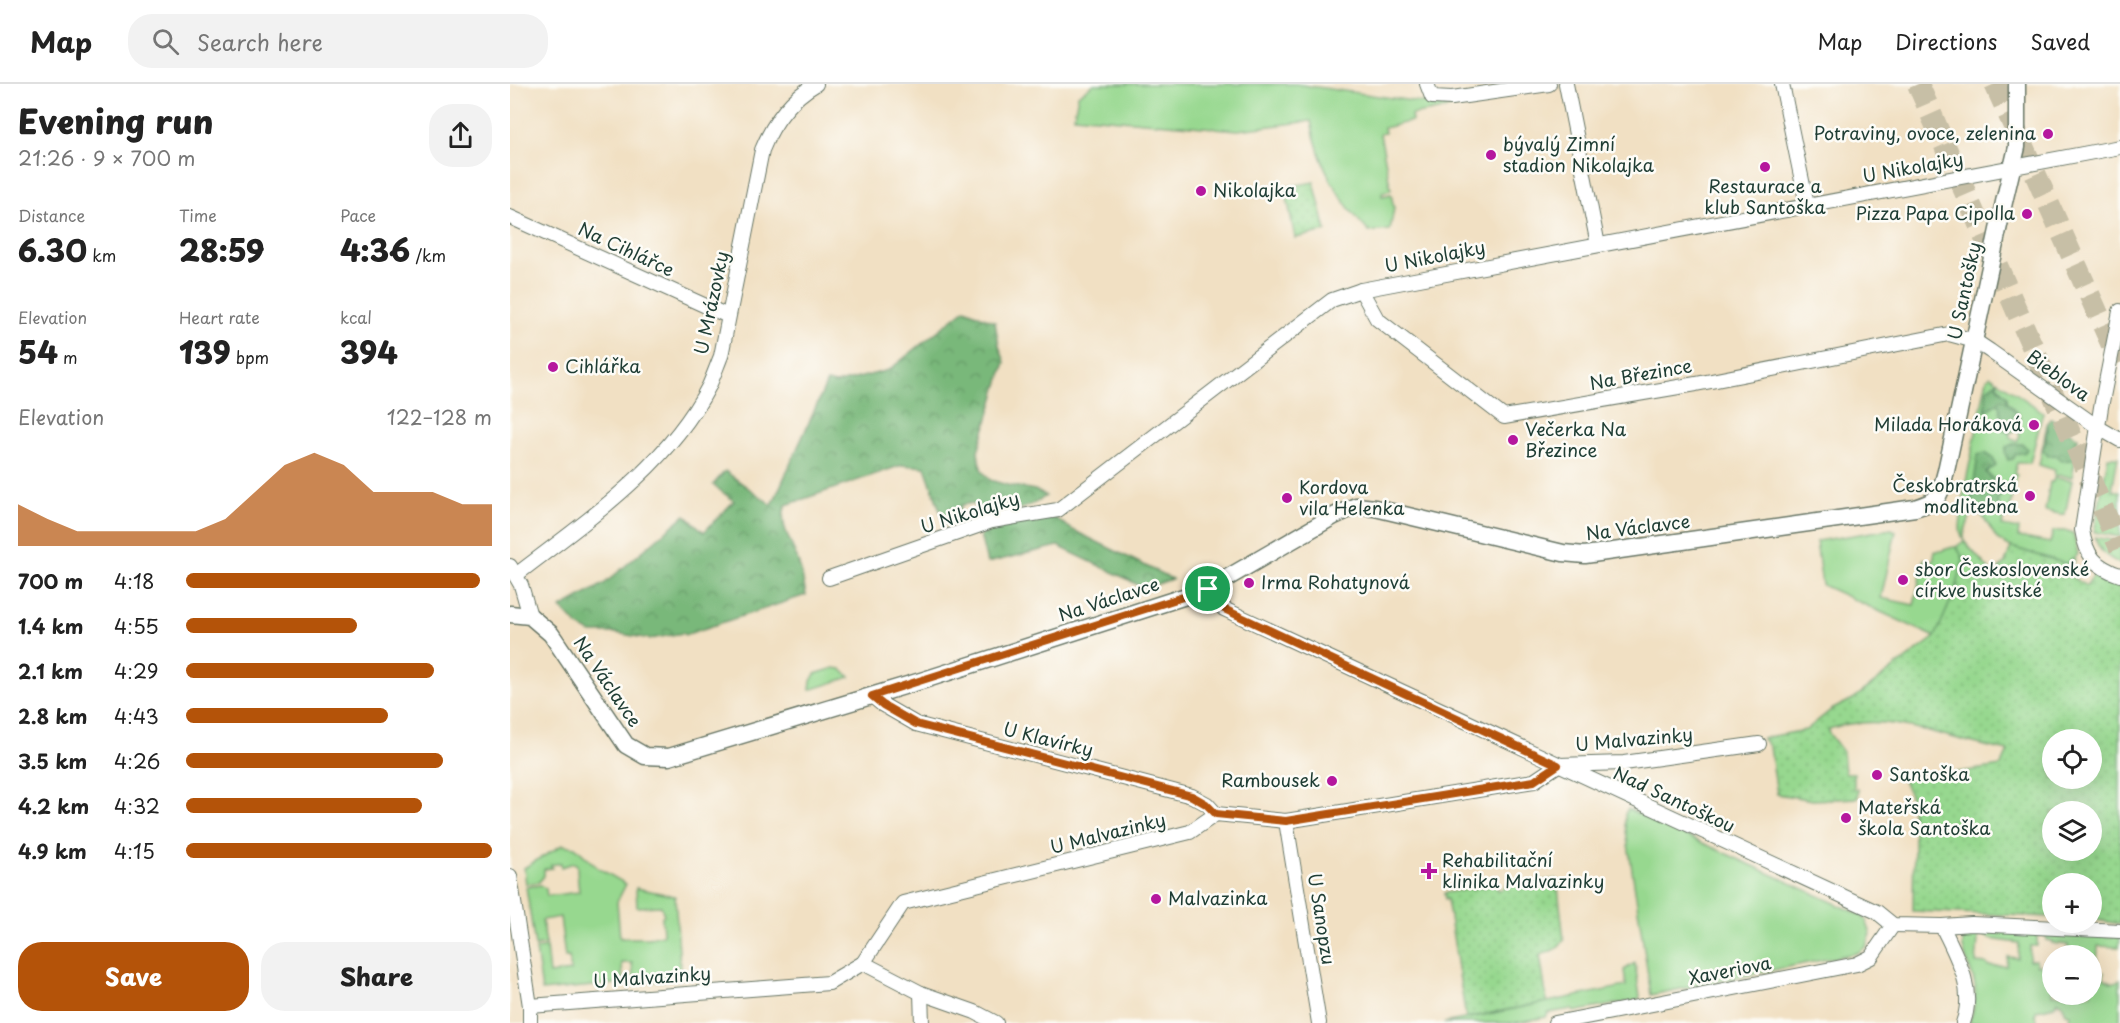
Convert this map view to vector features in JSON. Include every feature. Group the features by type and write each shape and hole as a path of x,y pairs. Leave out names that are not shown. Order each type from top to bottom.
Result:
{"street":[{"name":"U Mrázovky","path":"513,570 618,495 664,449 689,417 708,386 721,356 762,150 784,111 797,97 816,84"},
{"path":"1426,84 1432,97 1452,98 1549,84"},
{"path":"1566,84 1598,245"},
{"path":"1782,84 1807,205"},
{"name":"U Santošky","path":"1934,502 1940,493 1947,471 2004,202 2014,168 2017,147 2017,84"},
{"name":"U Nikolajky","path":"829,578 992,522 1058,510 1332,300 1361,290 2120,147"},
{"name":"Na Cihlářce","path":"510,217 728,316"},
{"name":"Na Březince","path":"1361,290 1377,319 1504,417 1696,384 1945,335 1953,334 1975,341"},
{"path":"2120,311 2082,530 2085,546 2092,559 2109,571 2120,575"},
{"name":"Bieblova","path":"1975,341 2120,441"},
{"name":"Na Václavce","path":"530,616 551,634 626,745 645,756 669,757 872,696 1208,589 1334,516 1356,506 1375,508 1563,553 1585,555 1915,508 1934,502"},
{"path":"510,614 530,616 513,570"},
{"name":"Nad Santoškou","path":"1208,589 1224,609 1631,800 1877,912 1893,925"},
{"name":"U Klavírky","path":"872,696 916,724 1192,796 1206,804 1216,814"},
{"name":"U Malvazinky","path":"530,1006 830,982 863,963 903,903 1190,832 1216,814 1286,821 1534,781 1558,765 1623,763 1759,744"},
{"name":"U Sanopzu","path":"1286,821 1319,1023"},
{"path":"510,876 530,1006 530,1023"},
{"path":"1893,925 1972,924 2120,931"},
{"name":"Xaveriova","path":"1556,1023 1857,964 1872,957 1893,925"},
{"path":"1942,926 1961,965 1967,988 1966,1013 1963,1023"},
{"path":"863,963 921,993 975,1012 996,1023"},
{"path":"921,993 922,1023"}],"green space":[{"path":"1094,84 1296,84 1454,107 1411,115 1412,121 1384,128 1385,133 1380,134 1391,190 1382,192 1382,196 1391,194 1394,208 1390,230 1369,232 1348,207 1331,181 1319,153 1311,121 1238,130 1074,116 1078,95"},
{"path":"1314,182 1326,231 1295,238 1285,187"},
{"path":"965,309 995,322 999,346 1005,362 978,451 982,471 990,480 1035,490 1046,496 1023,508 997,513 979,513 973,503 961,505 957,518 945,525 925,467 902,465 786,505 783,519 796,554 806,595 685,635 683,633 650,639 616,633 591,633 579,627 561,608 604,584 685,515 704,532 734,501 713,485 725,471 772,505 827,382 835,384 889,370"},
{"path":"1991,376 2043,412 2030,463 2017,463 2014,474 2017,475 2009,513 2005,513 2002,526 2019,529 2018,537 2050,543 2053,531 2068,531 2073,533 2078,554 2067,564 2011,547 1997,539 1982,515 1970,513 1964,541 1960,530 1963,496 1987,379","holes":["1996,384 2003,391 2007,401 2020,417 2017,430 2020,435 2017,441 2011,439 2009,433 2002,428 2001,408 1998,403 1985,410","1985,453 1985,467 1988,474 1998,481 1997,501 1992,509 1981,508"]},
{"path":"1999,380 1996,385 2007,396 2007,401 2020,417 2018,428 2009,433 2002,425 1998,403 1985,411 1987,389"},
{"path":"2051,418 2078,438 2076,457 2072,460 2062,461 2055,455 2048,456 2042,449 2046,442 2047,424"},
{"path":"2047,424 2048,430 2045,438 2055,455 2072,460 2076,457 2072,477 2054,475 2055,470 2039,465"},
{"path":"2023,444 2027,449 2008,460 2005,453 2006,447"},
{"path":"1985,453 1993,458 1996,466 1986,472 2004,489 1997,501 1999,508 1995,511 1981,508 1970,511 1978,455"},
{"path":"2108,457 2118,457 2112,490 2120,492 2120,537 2094,532"},
{"path":"2054,478 2072,480 2065,515 2045,511 2050,482 2053,482"},
{"path":"1055,518 1073,530 1172,579 1144,589 1058,546 987,563 980,535 1027,519"},
{"path":"1891,529 1896,531 1881,598 1914,605 1924,559 1933,561 1935,551 1953,547 1956,547 1962,555 1963,562 1958,584 1935,637 1822,585 1816,541"},
{"path":"2095,537 2120,542 2120,564 2104,554"},
{"name":"Santoška","path":"1964,541 1993,574 2005,563 2011,547 2067,564 2072,558 2075,560 2067,573 2086,586 2095,573 2104,580 2120,585 2120,924 2102,921 2102,873 2042,873 2042,917 1913,911 1914,836 1910,795 1901,777 2001,766 2008,751 1897,725 1852,724 1829,729 1828,732 1843,752 1845,773 1854,773 1854,789 1858,789 1858,798 1813,800 1777,794 1770,747 1762,738 1806,730 1831,710 1853,699 1935,637 1957,586 1963,559 1956,547"},
{"path":"834,668 841,669 850,677 810,690 815,674"},
{"path":"1628,809 1861,915 1866,920 1871,934 1866,947 1857,953 1651,995 1625,824 1625,814"},
{"path":"562,845 575,847 598,868 626,884 617,902 620,938 649,938 663,935 662,917 664,915 661,906 637,907 636,888 675,896 681,979 634,983 632,963 622,963 623,983 542,991 536,949 546,947 549,974 571,971 569,957 565,957 560,917 542,920 546,944 535,946 526,887 540,885 546,889 547,896 579,892 577,865 574,863 561,867 561,863 551,865 552,868 544,869 544,876 539,882 526,884 524,868"},
{"path":"1557,879 1564,940 1556,949 1540,955 1547,1002 1466,1018 1447,899 1444,893 1494,885 1499,890 1506,885"},
{"path":"1981,929 1976,963 1988,966 2007,966 2008,957 2018,958 2019,943 1989,939 1984,936 1984,929 2037,932 2037,946 2030,946 2029,960 2036,960 2036,965 2042,966 2042,1005 2055,1005 2037,1010 2035,1013 2038,1023 1969,1023 1974,1004 1975,986 1963,944 1970,932"},
{"path":"2046,933 2120,937 2119,947 2052,943 2046,940"},
{"path":"1635,963 1640,997 1637,1000 1574,1012 1572,1009 1548,1013 1546,1017 1514,1023 1444,1023 1626,986 1624,970"},
{"path":"2102,972 2104,972 2104,978 2110,982 2120,979 2120,1023 2067,1023 2070,1014 2066,1013 2063,1005 2102,1005"}],"tunnel":[{"path":"1918,84 2120,548"},
{"path":"1995,84 2120,363"}],"place":[{"name":"Potraviny, ovoce, zelenina","path":"2048,134"},
{"name":"bývalý Zimní stadion Nikolajka","path":"1491,155"},
{"name":"Restaurace a klub Santoška","path":"1765,167"},
{"name":"Nikolajka","path":"1201,191"},
{"name":"Pizza Papa Cipolla","path":"2027,214"},
{"name":"Cihlářka","path":"553,367"},
{"name":"Milada Horáková","path":"2034,425"},
{"name":"Večerka Na Březince","path":"1513,440"},
{"name":"Českobratrská modlitebna","path":"2030,496"},
{"name":"Kordova vila Helenka","path":"1287,498"},
{"name":"sbor Československé církve husitské","path":"1903,580"},
{"name":"Irma Rohatynová","path":"1249,583"},
{"name":"Santoška","path":"1877,775"},
{"name":"Rambousek","path":"1332,781"},
{"name":"Mateřská škola Santoška","path":"1846,818"},
{"name":"Rehabilitační klinika Malvazinky","path":"1429,871"},
{"name":"Malvazinka","path":"1156,899"}],"route":[{"path":"1208,589 1224,609 1558,765 1534,781 1286,821 1216,814 1206,804 1192,796 916,724 872,696 1208,589"}]}
